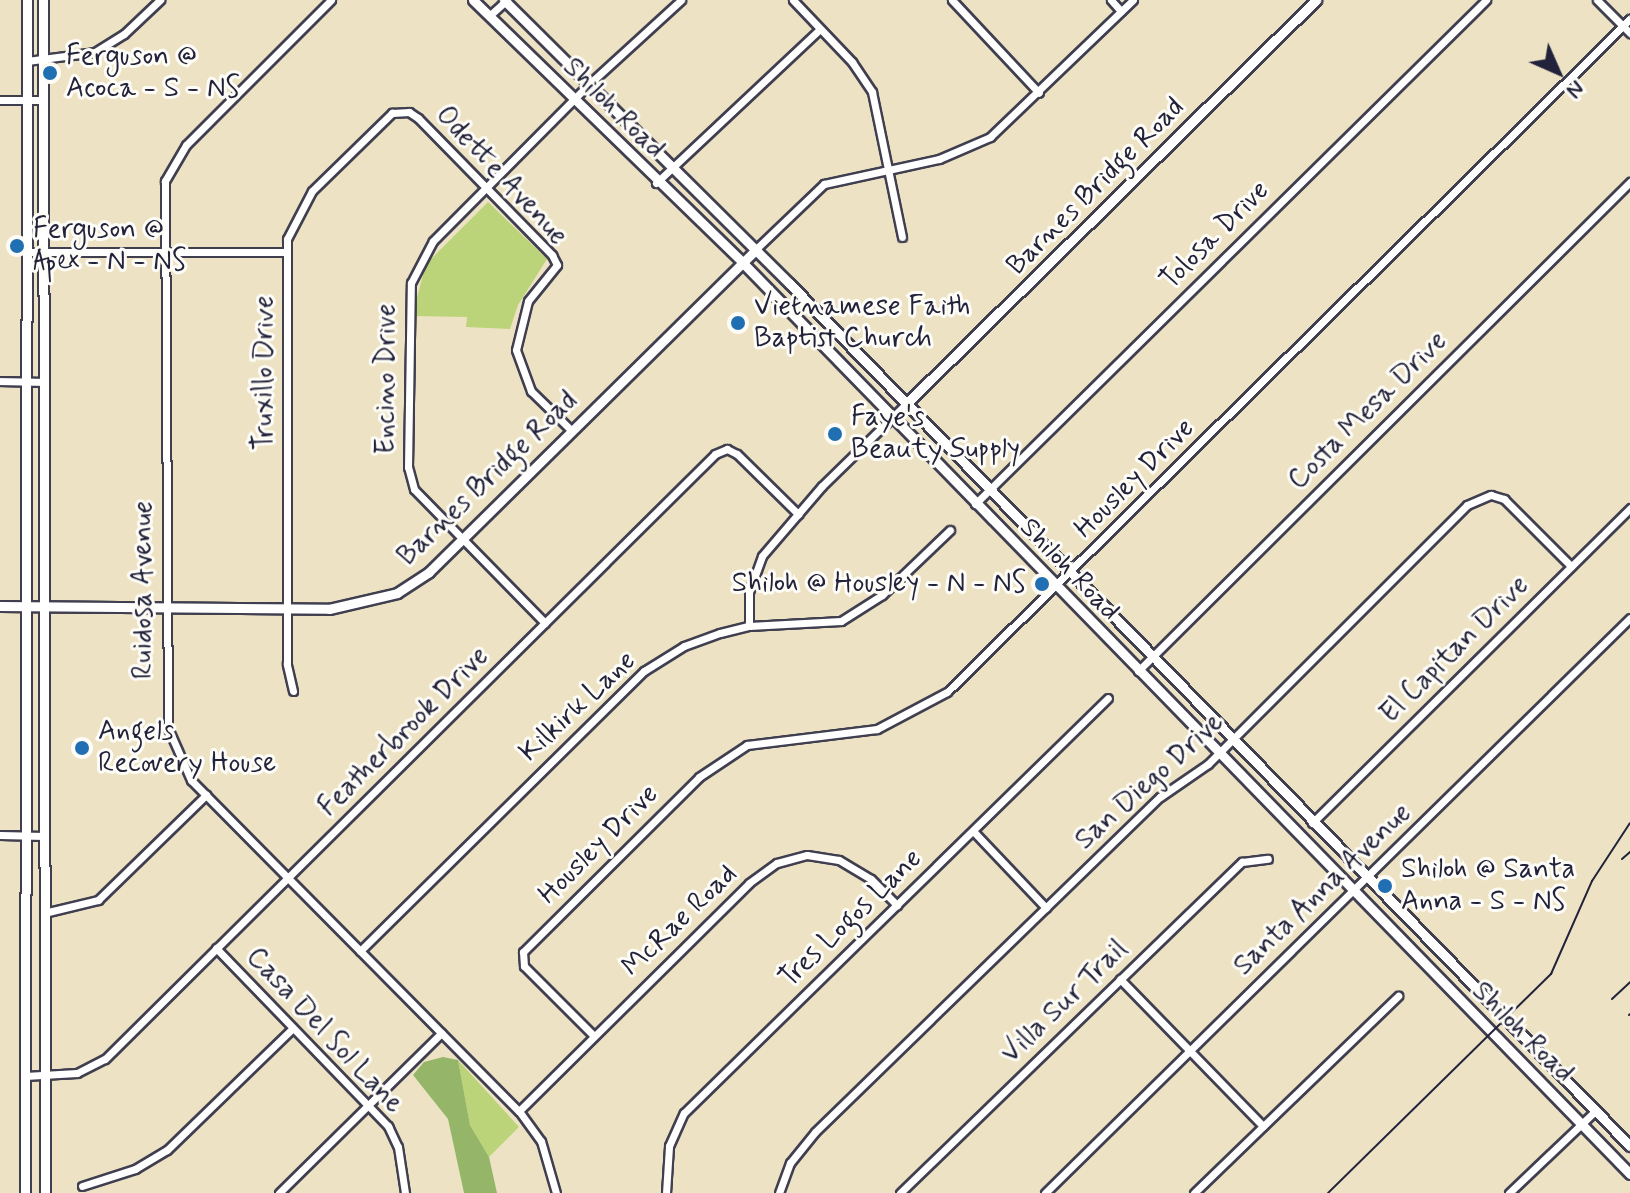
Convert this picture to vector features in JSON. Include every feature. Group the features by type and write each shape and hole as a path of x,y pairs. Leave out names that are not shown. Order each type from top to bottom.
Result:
{"main road":[{"path":"25,1193 27,0"},
{"path":"43,0 45,1193"},
{"name":"Shiloh Road","path":"473,0 656,183 742,262 1630,1174"},
{"name":"Shiloh Road","path":"506,0 756,249 1151,658 1630,1146"},
{"name":"Barnes Bridge Road","path":"906,404 1316,0"},
{"name":"Barnes Bridge Road","path":"0,606 287,609 358,606 397,593 462,540 756,249"}],"street":[{"path":"27,61 79,57 109,44 160,0"},
{"name":"Ruidosa Avenue","path":"331,0 176,156 165,181 168,728 182,765 206,795 519,1111 541,1141 556,1193"},
{"path":"489,16 506,0"},
{"name":"Encino Drive","path":"545,623 421,497 409,476 408,303 419,261 588,85 681,0"},
{"path":"793,0 865,78 890,168 902,237"},
{"path":"952,0 1039,93"},
{"path":"1111,0 1121,11"},
{"path":"756,249 824,184 964,151 990,137 1133,0"},
{"name":"Tolosa Drive","path":"975,504 1486,0"},
{"path":"1597,0 1630,33"},
{"name":"Housley Drive","path":"594,1036 524,966 523,952 699,777 747,745 857,734 922,710 971,671 1630,19"},
{"path":"656,183 820,29"},
{"path":"0,100 43,100"},
{"name":"Odette Avenue","path":"409,112 488,186 557,265 528,301 516,350 531,391 572,431"},
{"name":"Truxillo Drive","path":"293,691 287,609 286,252 291,223 312,191 392,113 409,112"},
{"name":"Costa Mesa Drive","path":"1138,671 1630,182"},
{"path":"27,252 286,252"},
{"path":"0,381 43,382"},
{"path":"749,626 753,573 798,514 906,404"},
{"name":"Featherbrook Drive","path":"25,1076 96,1066 715,454 727,449 798,514"},
{"name":"San Diego Drive","path":"779,1193 800,1148 1160,797 1232,740 1478,498 1504,499 1571,566"},
{"name":"El Capitan Drive","path":"1312,823 1630,508"},
{"name":"Kilkirk Lane","path":"360,951 644,671 684,646 749,626 824,625 863,610 950,530"},
{"name":"Santa Anna Avenue","path":"1045,1193 1630,618"},
{"name":"Tres Logos Lane","path":"666,1193 669,1146 684,1113 1108,698"},
{"path":"44,913 98,900 206,795"},
{"path":"973,831 1046,908"},
{"path":"0,835 44,836"},
{"name":"McRae Road","path":"519,1111 749,883 777,863 807,855 839,860 871,879 897,905"},
{"name":"Villa Sur Trail","path":"900,1193 1242,862 1268,859"},
{"name":"Casa Del Sol Lane","path":"216,948 368,1105 398,1147 405,1193"},
{"path":"1120,979 1263,1126"},
{"path":"1194,1193 1398,996"},
{"path":"82,1186 135,1169 167,1150 293,1028"},
{"path":"279,1193 441,1033"},
{"path":"1509,1193 1595,1111"}],"green space":[{"path":"488,202 547,259 518,305 510,329 466,327 467,317 412,316 426,264"},
{"path":"443,1057 458,1060 470,1125 489,1157 497,1193 464,1193 448,1119 413,1075 424,1062"},
{"path":"458,1060 519,1127 489,1157 470,1125"}],"railway":[{"path":"1328,1193 1551,974 1592,881 1630,823"},
{"path":"1622,859 1630,852"},
{"path":"1612,999 1630,982"}],"place":[{"name":"Ferguson @ Acoca - S - NS","path":"50,73"},
{"name":"Ferguson @ Apex - N - NS","path":"17,246"},
{"name":"Vietnamese Faith Baptist Church","path":"738,323"},
{"name":"Faye's Beauty Supply","path":"835,434"},
{"name":"Shiloh @ Housley - N - NS","path":"1042,584"},
{"name":"Angels Recovery House","path":"82,748"},
{"name":"Shiloh @ Santa Anna - S - NS","path":"1385,886"}]}
